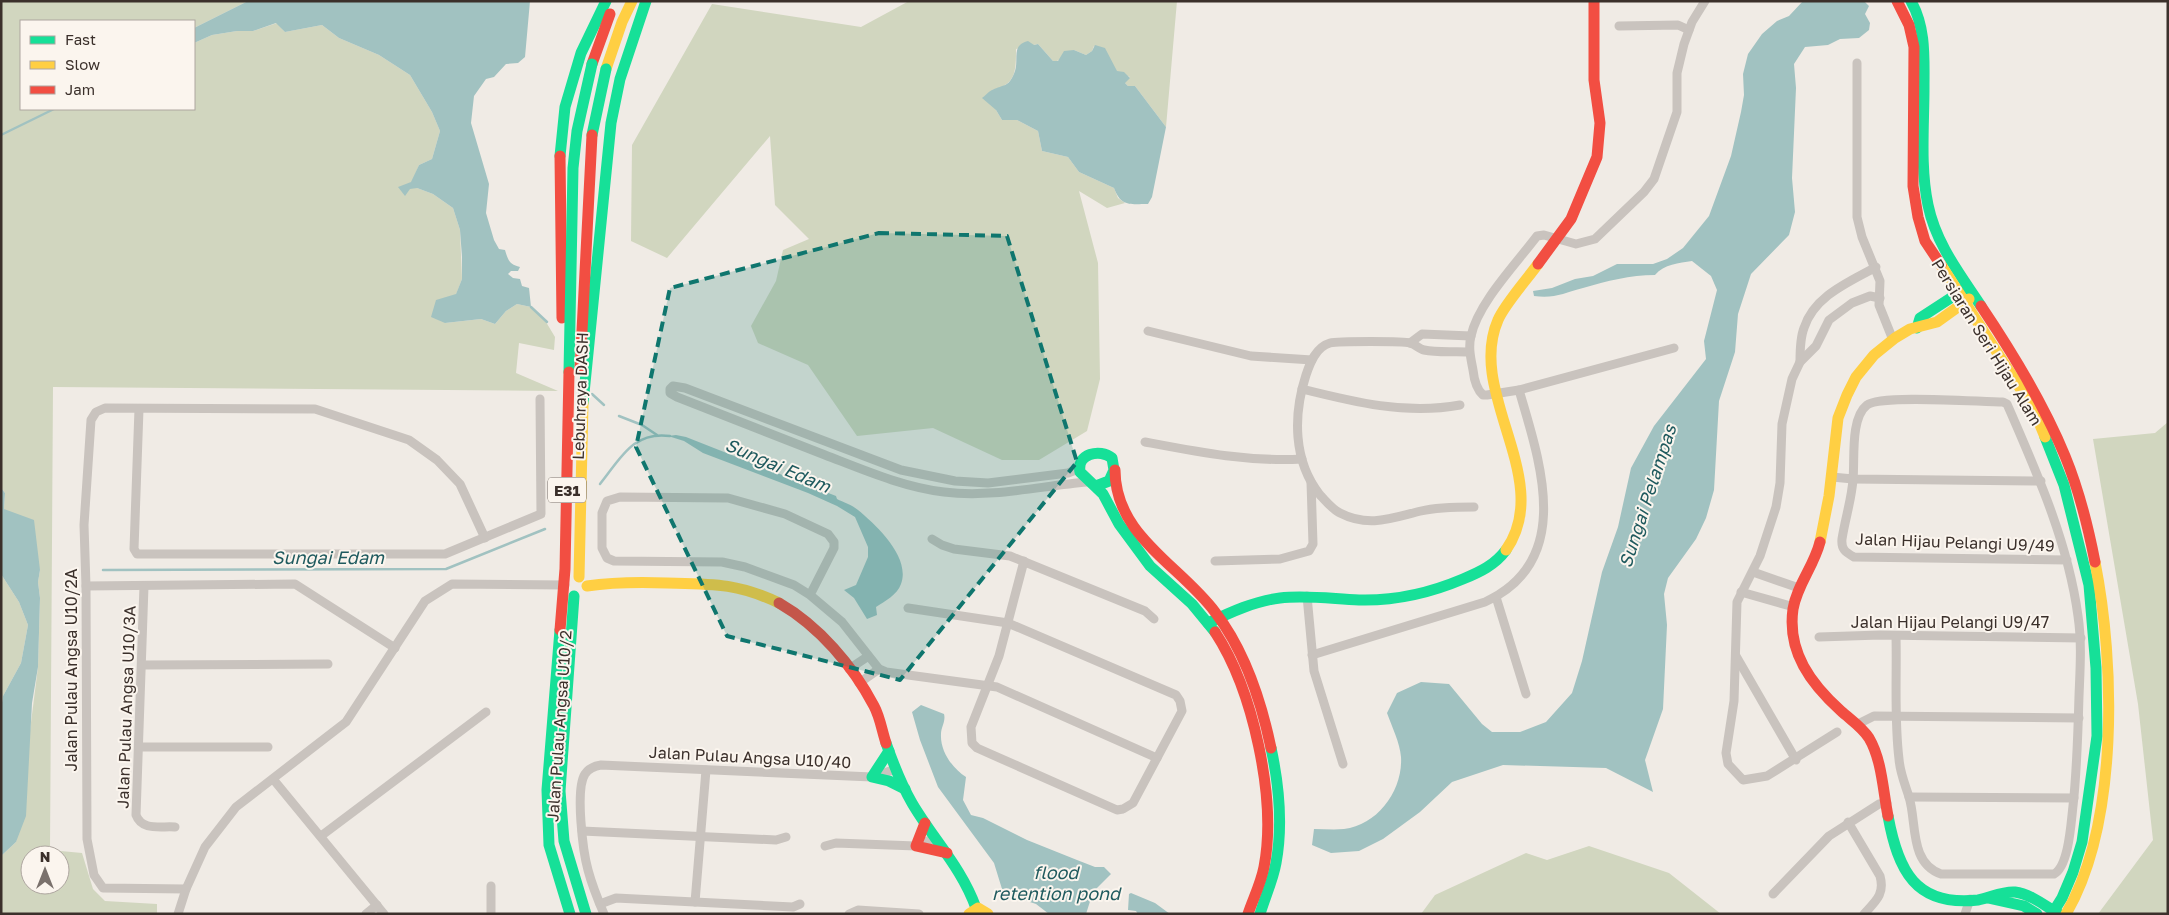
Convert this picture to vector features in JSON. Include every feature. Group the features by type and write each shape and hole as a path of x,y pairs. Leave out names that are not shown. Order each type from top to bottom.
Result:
{"main road":[{"name":"Jalan Pulau Angsa U10/2","path":"592,914 581,886 566,822 566,776 577,656 563,348 560,158 565,107 581,53 606,1"},
{"name":"Lebuhraya DASH","path":"571,914 549,844 547,790 565,569 573,168 577,131 592,64 614,1"},
{"name":"Lebuhraya DASH","path":"586,914 564,841 560,791 575,582 578,396 592,130 606,69 622,22 632,1"},
{"name":"Jalan Pulau Angsa U10/2","path":"571,914 553,845 551,810 556,722 574,587 583,403 610,123 620,78 646,1"},
{"path":"1208,623 1259,603 1278,598 1307,596 1392,600 1449,585 1481,571 1501,558 1513,538 1521,513 1518,480 1491,365 1494,332 1498,319 1576,209 1597,157 1600,123 1594,80 1594,1"},
{"name":"Persiaran Seri Hijau Alam","path":"1897,1 1909,25 1914,47 1913,186 1918,217 1926,241 1948,278 1988,316 2050,421 2073,478 2089,537 2102,610 2107,662 2108,737 2099,819 2088,870 2066,914"},
{"name":"Persiaran Seri Hijau Alam","path":"1911,1 1924,42 1926,194 1938,238 1966,295 1974,316 2034,410 2064,485 2089,585 2096,668 2097,736 2082,842 2073,872 2055,913"},
{"path":"1947,307 1948,278"},
{"path":"1966,295 1947,307 1920,318 1916,328 1893,340 1863,366 1840,412 1832,477 1815,556 1799,588 1794,607 1792,624 1795,649 1802,666 1811,679 1868,736 1875,751 1896,852 1906,872 1917,887 1930,896 1941,899 1970,900 1988,898 2000,893 2014,892 2036,910 2055,913"},
{"path":"1947,307 1974,316"},
{"path":"1248,914 1265,860 1264,768 1257,739 1232,665 1208,623 1198,610 1152,569 1129,540 1103,494 1081,473 1084,458 1098,452 1112,459 1119,502 1134,528 1216,611 1240,653 1258,697 1276,767 1279,828 1276,862 1260,914"},
{"path":"1092,484 1106,484 1111,480 1115,470"},
{"path":"574,587 609,582 713,584 739,587 782,603 804,619 827,642 859,683 875,708 889,751 905,789 935,838 956,864 972,894 973,911 982,908 988,914"},
{"path":"889,751 872,777 889,781 905,789"},
{"path":"925,823 916,846 947,853"},
{"path":"2036,910 2062,898"}],"street":[{"path":"1674,348 1519,390 1487,395 1480,392 1474,379 1469,352 1471,336 1478,313 1537,236 1544,235 1576,244 1595,240 1644,192 1654,179 1677,112 1679,60 1689,30 1705,1"},
{"path":"1619,26 1678,26 1689,30"},
{"path":"1857,63 1857,217 1862,237 1876,267 1880,281 1879,305 1893,340"},
{"path":"1800,362 1803,330 1809,314 1822,300 1839,287 1876,267"},
{"path":"1837,732 1796,760 1768,776 1743,780 1728,764 1726,753 1734,701 1737,602 1760,556 1776,507 1780,484 1782,424 1792,379 1800,362 1816,346 1829,320 1852,303 1870,296 1880,298"},
{"path":"1148,331 1251,356 1312,360"},
{"path":"1410,343 1422,334 1471,336"},
{"path":"1469,352 1422,350 1410,343 1330,343 1319,349 1312,360 1302,389 1297,431 1302,459 1311,482 1332,508 1355,519 1389,520 1427,510 1474,507"},
{"path":"1081,468 1068,473 988,483 927,477 892,466 677,385 670,389 670,393 677,397 890,480 923,488 945,492 987,494 1092,484"},
{"path":"1302,389 1347,400 1394,408 1445,408 1460,405"},
{"path":"1312,655 1485,602 1496,597 1516,582 1536,552 1540,538 1544,505 1544,493 1536,449 1519,390"},
{"path":"139,408 134,549 137,554 445,554 541,514 540,399"},
{"path":"1853,479 1856,429 1860,413 1874,401 1920,400 2003,402 2007,404 2041,481 2067,560 2075,593 2081,638 2074,798 2067,851 2060,869 2054,874 1941,874 1928,866 1920,856 1916,845 1909,797 1899,759 1896,636"},
{"name":"Jalan Pulau Angsa U10/2A","path":"186,889 103,888 94,875 87,839 84,526 91,420 96,412 105,408 316,409 409,440 437,460 460,484 485,538"},
{"path":"1145,442 1215,456 1282,460 1302,459"},
{"path":"1832,477 1853,479 2041,481"},
{"name":"Jalan Hijau Pelangi U9/49","path":"1853,479 1842,538 1843,550 1854,557 2067,560"},
{"path":"1216,561 1280,559 1309,551 1313,544 1311,482"},
{"path":"810,595 832,554 834,542 828,534 785,514 728,498 620,496 607,501 603,507 603,553 614,561 722,562 768,575 794,585 810,595 842,622 867,657 882,671"},
{"path":"932,539 954,549 1010,556 1024,561 1145,611 1154,619"},
{"path":"908,608 1008,623 1176,696 1180,701 1182,711 1133,803 1123,810 1117,810 977,748 972,744 971,727 1000,656 1008,623 1024,561"},
{"path":"1752,572 1799,588"},
{"path":"86,586 295,584 395,648"},
{"path":"178,914 186,889 205,848 236,807 346,722 425,601 452,584 574,587"},
{"name":"Jalan Pulau Angsa U10/3A","path":"144,586 136,815 139,822 145,826 175,827"},
{"path":"1741,592 1794,607"},
{"path":"1307,596 1314,671 1343,764"},
{"path":"1496,597 1526,694"},
{"name":"Jalan Hijau Pelangi U9/47","path":"1819,637 2081,638"},
{"path":"1736,656 1796,760"},
{"path":"849,670 867,657"},
{"path":"142,666 328,664"},
{"path":"859,683 882,671 989,685 1157,758"},
{"path":"972,683 983,700"},
{"path":"320,836 486,712"},
{"path":"1858,724 1874,716 2078,718"},
{"path":"139,747 268,747"},
{"name":"Jalan Pulau Angsa U10/40","path":"582,831 580,794 584,775 591,767 601,765 872,777 896,769"},
{"path":"695,902 706,770"},
{"path":"273,780 384,914"},
{"path":"1909,797 2074,798"},
{"path":"1773,894 1829,836 1878,804 1887,803"},
{"path":"1848,822 1880,876 1882,883 1880,897 1864,914"},
{"path":"604,914 588,868 582,831 776,840 786,837"},
{"path":"826,846 836,843 916,846 935,838"},
{"path":"491,886 491,914"},
{"path":"600,904 616,898 792,907 800,904"},
{"path":"1965,914 1970,900"},
{"path":"366,914 376,905"},
{"path":"849,914 858,910 920,914"}],"highlighted area":[{"path":"879,233 1007,236 1077,462 900,680 727,636 636,447 670,288"}],"green space":[{"path":"1,1 248,1 195,28 195,20 20,20 20,110 195,110 195,43 212,35 237,31 253,31 277,23 285,32 322,25 339,38 379,55 410,75 432,112 440,131 432,159 419,165 412,182 399,188 417,188 433,194 453,208 460,230 462,279 445,323 481,319 495,324 506,311 517,304 531,307 546,322 555,337 554,350 519,343 516,373 558,391 53,387 50,845 20,845 20,895 70,895 70,852 82,853 93,889 105,901 157,904 157,914 1,914 1,856 16,842 38,667 40,598 38,582 40,570 4,509 5,493 2,489"},
{"path":"909,1 1177,1 1166,127 1135,86 1128,86 1124,82 1130,77 1117,72 1094,46 1092,51 1086,55 1074,50 1057,61 1053,61 1038,44 1016,49 1016,64 1013,76 1006,85 992,90 996,110 1002,120 1017,120 1038,131 1042,151 1068,157 1079,172 1114,188 1118,198 1125,203 1107,208 1079,191 1098,263 1100,379 1087,431 1039,460 1002,460 933,428 857,436 808,365 758,343 751,326 776,281 783,250 809,239 775,205 770,136 667,258 631,241 632,145 712,4 861,27"},
{"path":"2168,422 2168,914 2098,914 2153,840 2138,704 2093,439 2155,433"},
{"path":"1,574 19,602 28,625 21,663 3,696 1,709"},
{"path":"1589,846 1669,873 1721,914 1421,914 1435,895 1526,853 1547,860"}],"water":[{"path":"248,1 530,1 525,57 518,63 506,64 494,77 486,79 474,96 471,123 489,184 486,213 494,240 499,249 505,250 511,263 520,267 518,271 511,271 508,274 513,278 520,279 522,286 529,288 531,307 517,304 506,311 495,324 481,319 445,323 431,317 436,300 456,294 462,279 460,230 453,208 433,194 417,188 410,189 405,196 398,187 411,182 419,165 432,159 440,131 432,112 410,75 379,55 339,38 322,25 285,32 276,23 253,31 237,31 212,35 195,43 195,28"},
{"name":"Sungai Pelampas","path":"1803,1 1864,1 1869,6 1865,14 1870,23 1869,30 1859,38 1840,39 1828,45 1805,47 1794,64 1796,88 1792,178 1795,212 1789,235 1751,274 1738,314 1735,352 1719,401 1714,490 1706,518 1696,539 1668,578 1664,594 1667,625 1663,709 1645,760 1653,792 1606,768 1503,765 1452,782 1420,812 1383,839 1359,851 1331,853 1312,845 1314,829 1344,829 1368,821 1378,813 1393,793 1401,769 1401,757 1387,713 1397,693 1421,682 1449,684 1482,724 1492,732 1520,732 1546,722 1572,693 1582,661 1602,572 1618,527 1631,468 1654,426 1706,359 1704,341 1717,290 1711,276 1692,261 1667,266 1655,275 1619,279 1564,294 1541,297 1534,296 1533,291 1552,288 1575,279 1593,276 1617,264 1653,264 1667,259 1683,248 1709,216 1731,156 1744,95 1743,74 1748,54 1762,34 1777,21 1789,16"},
{"path":"1028,41 1034,45 1038,44 1053,61 1058,61 1064,51 1074,50 1086,55 1092,51 1095,45 1105,48 1117,71 1124,72 1130,78 1125,83 1128,86 1135,86 1166,127 1152,197 1148,204 1131,204 1123,201 1114,188 1079,172 1068,157 1042,151 1038,131 1017,120 1002,120 996,110 982,98 991,91 1006,85 1011,80 1016,66 1017,49"},
{"path":"668,436 686,437 836,496 837,499 856,508 882,533 897,553 903,574 897,591 876,607 877,615 867,619 854,598 844,590 856,585 868,557 868,547 855,517 837,506 808,493 703,453 684,441"},
{"path":"1,478 2,489 5,493 4,509 34,520 40,570 38,582 40,598 38,667 32,703 26,816 16,842 1,856 1,709 3,696 21,663 28,625 19,602 1,574"},
{"name":"flood retention pond","path":"921,705 944,714 941,740 945,753 952,764 966,777 963,800 971,815 983,818 1027,840 1077,860 1095,867 1104,867 1111,874 1093,892 1086,914 1049,914 1036,904 1008,895 1002,889 994,863 938,787 920,740 912,712"},
{"name":"flood retention pond","path":"1131,893 1155,903 1170,914 1138,914 1136,911 1128,910 1129,894"}],"waterway":[{"path":"1,135 52,110"},
{"path":"531,307 547,322"},
{"path":"592,394 604,405"},
{"path":"619,416 642,425 657,435"},
{"name":"Sungai Edam","path":"600,484 629,448 637,442 646,438 670,436"},
{"name":"Sungai Edam","path":"103,570 446,569 545,529"}],"traffic: fast":[{"path":"560,156 565,107 581,53 606,1"},
{"path":"583,403 611,123 620,79 646,1"},
{"path":"1911,1 1916,11 1923,43 1923,161 1928,205 1943,246 1981,306"},
{"path":"569,372 573,168 577,131 592,64"},
{"path":"592,135 606,69"},
{"path":"1917,328 1920,318 1963,290"},
{"path":"2045,437 2064,485 2089,585 2096,668 2097,736 2082,842 2073,872 2062,898 2052,914"},
{"path":"1096,486 1109,481 1114,470 1112,458 1101,453 1090,454 1085,457 1080,466 1080,472 1103,494 1119,524 1150,566 1192,604 1215,632"},
{"path":"1208,623 1252,604 1271,599 1310,597 1373,600 1425,592 1451,584 1481,571 1497,560 1506,550"},
{"path":"574,596 560,791 564,841 586,914"},
{"path":"560,630 547,790 549,845 570,914"},
{"path":"886,743 908,796 963,880 976,908"},
{"path":"1260,914 1275,869 1280,820 1278,791 1271,748"},
{"path":"889,751 872,777 889,781 905,789"},
{"path":"1888,816 1897,853 1904,868 1913,881 1924,891 1956,901 1978,900 2005,893 2021,893 2059,914"},
{"path":"1988,898 2024,906 2037,914"}],"traffic: slow":[{"path":"606,69 622,22 632,1"},
{"path":"1506,550 1518,523 1521,495 1517,466 1499,406 1493,377 1491,348 1501,314 1538,264"},
{"path":"1941,265 2034,410 2045,437"},
{"path":"1820,542 1829,496 1838,418 1856,377 1874,355 1895,338 1910,329 1937,322 1969,299"},
{"path":"579,577 583,403"},
{"path":"2066,914 2083,877 2096,835 2104,789 2108,742 2109,694 2106,647 2102,602 2095,562"},
{"path":"587,586 637,582 711,584 737,588 764,596 779,603"},
{"path":"969,914 978,908 988,914"}],"traffic: jam":[{"path":"1538,264 1571,219 1597,157 1600,123 1594,80 1594,1"},
{"path":"1897,1 1909,25 1914,47 1913,186 1918,217 1925,241 1941,265"},
{"path":"592,64 610,14"},
{"path":"580,370 592,135"},
{"path":"560,156 562,318"},
{"path":"1981,306 2027,379 2057,437 2079,495 2095,562"},
{"path":"560,630 565,569 569,372"},
{"path":"1115,470 1118,493 1126,513 1137,532 1201,595 1226,627 1235,643 1257,694 1271,748"},
{"path":"1820,542 1795,600 1792,625 1794,639 1803,666 1820,690 1860,727 1869,738 1877,756 1888,816"},
{"path":"779,603 794,612 821,635 856,676 874,706 886,743"},
{"path":"1215,632 1229,656 1241,684 1259,746 1264,778 1267,810 1267,840 1264,867 1248,914"},
{"path":"925,823 916,846 947,853"}]}
